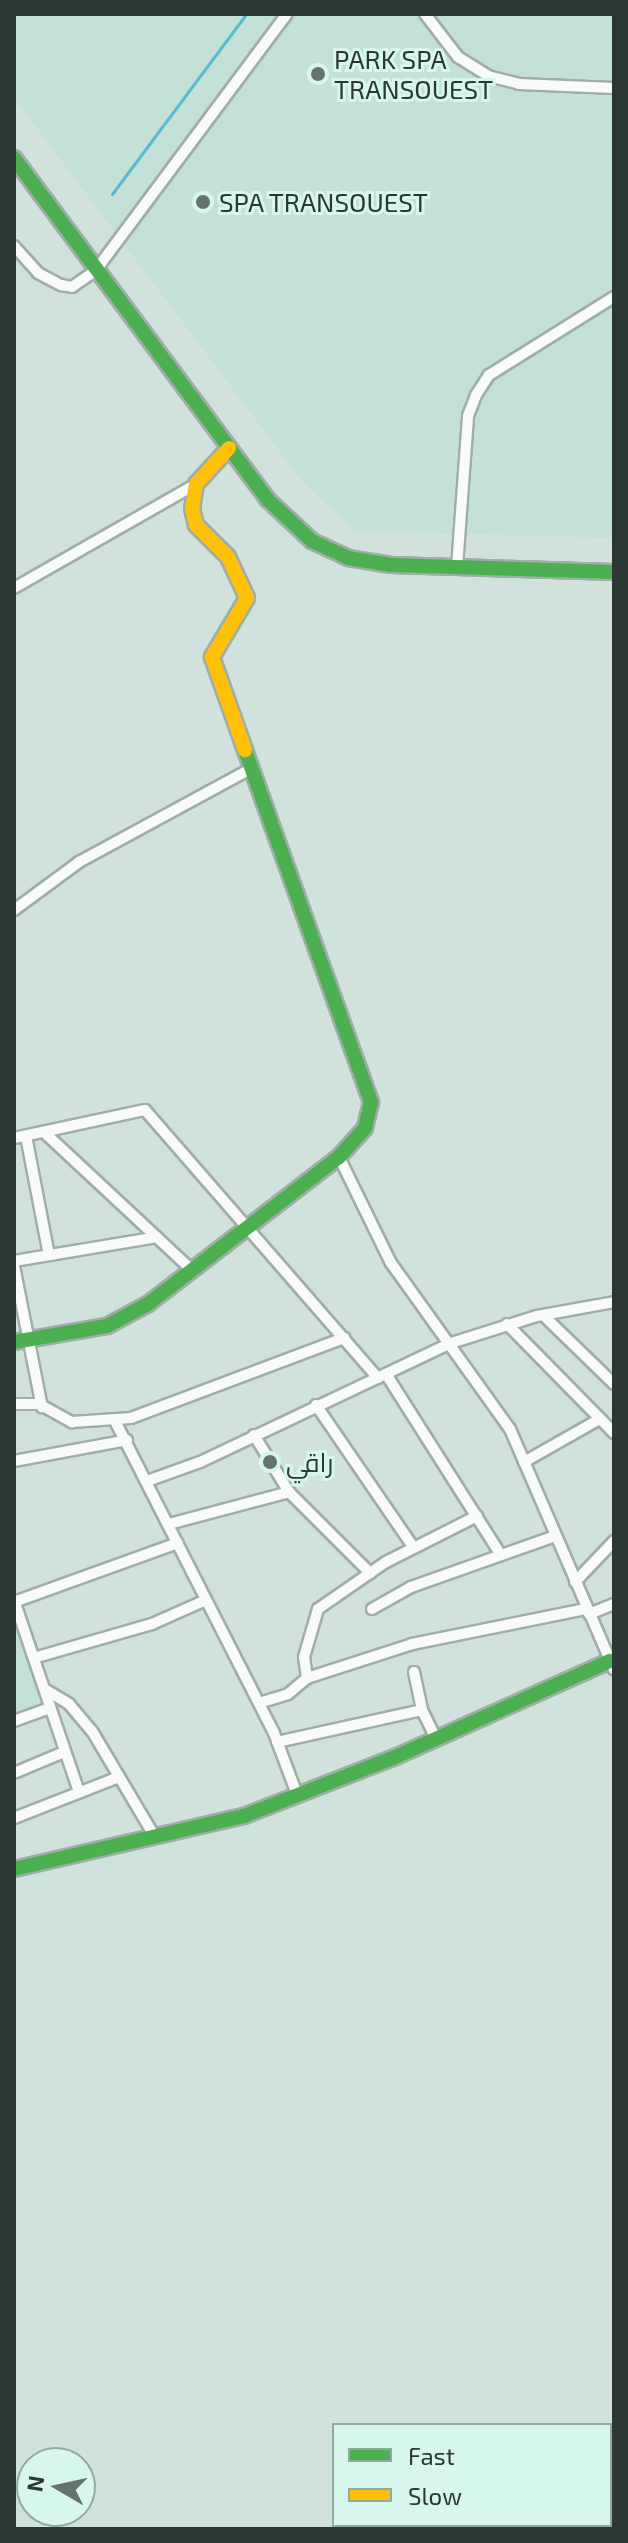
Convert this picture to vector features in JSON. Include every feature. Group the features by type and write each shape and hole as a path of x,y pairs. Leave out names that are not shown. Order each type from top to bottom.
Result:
{"street":[{"path":"14,246 38,273 61,285 72,287 96,270 287,14"},
{"path":"425,14 458,57 488,76 519,84 614,88"},
{"path":"14,158 276,508 331,551 367,563 614,572"},
{"path":"457,567 468,416 476,395 489,375 614,297"},
{"path":"14,588 196,484 229,448"},
{"path":"21,1341 107,1326 192,1270 339,1157 365,1128 371,1102 212,657 247,598 228,557 196,525 192,508 196,484"},
{"path":"14,910 79,862 252,768"},
{"path":"14,1138 46,1134 145,1110 344,1338 382,1376 501,1555"},
{"path":"46,1134 192,1270"},
{"path":"26,1136 49,1255"},
{"path":"14,1869 155,1837 298,1797 612,1665 510,1429 391,1263 339,1157"},
{"path":"42,1407 21,1341 14,1263 157,1237"},
{"path":"150,1480 448,1344 507,1324 614,1302"},
{"path":"543,1315 614,1384"},
{"path":"507,1324 614,1433"},
{"path":"14,1404 42,1407 72,1422 115,1421 201,1394 344,1338"},
{"path":"316,1405 414,1548"},
{"path":"524,1462 598,1420"},
{"path":"115,1421 150,1480 178,1543 259,1703 298,1797"},
{"path":"254,1435 289,1492 370,1573"},
{"path":"14,1461 127,1440"},
{"path":"169,1524 289,1492"},
{"path":"307,1678 304,1657 318,1609 370,1573 477,1516"},
{"path":"372,1609 411,1587 555,1536"},
{"path":"575,1582 614,1541"},
{"path":"79,1792 50,1708 37,1657 14,1601 178,1543"},
{"path":"37,1657 152,1624 206,1600"},
{"path":"259,1703 288,1694 307,1678 412,1644 588,1612 614,1604"},
{"path":"414,1672 422,1710 436,1739"},
{"path":"46,1690 84,1722 155,1837"},
{"path":"14,1721 50,1708"},
{"path":"277,1742 422,1710"},
{"path":"14,1773 64,1752"},
{"path":"14,1818 119,1777"}],"shaded area":[{"path":"14,14 614,14 614,538 354,531 301,480 14,98"},
{"path":"14,1615 44,1705 14,1716"}],"waterway":[{"path":"112,194 246,14"}],"traffic: fast":[{"path":"14,158 267,499 312,541 348,558 391,565 614,572"},
{"path":"14,1342 107,1326 148,1304 339,1157 365,1128 371,1102 245,750"},
{"path":"14,1869 244,1816 393,1758 610,1661"},
{"path":"521,2529 534,2527"}],"traffic: slow":[{"path":"229,448 196,484 192,508 196,525 228,557 247,598 212,657 245,750"}],"place":[{"name":"PARK SPA TRANSOUEST","path":"318,74"},
{"name":"SPA TRANSOUEST","path":"203,202"},
{"name":"راقي","path":"270,1462"}]}
